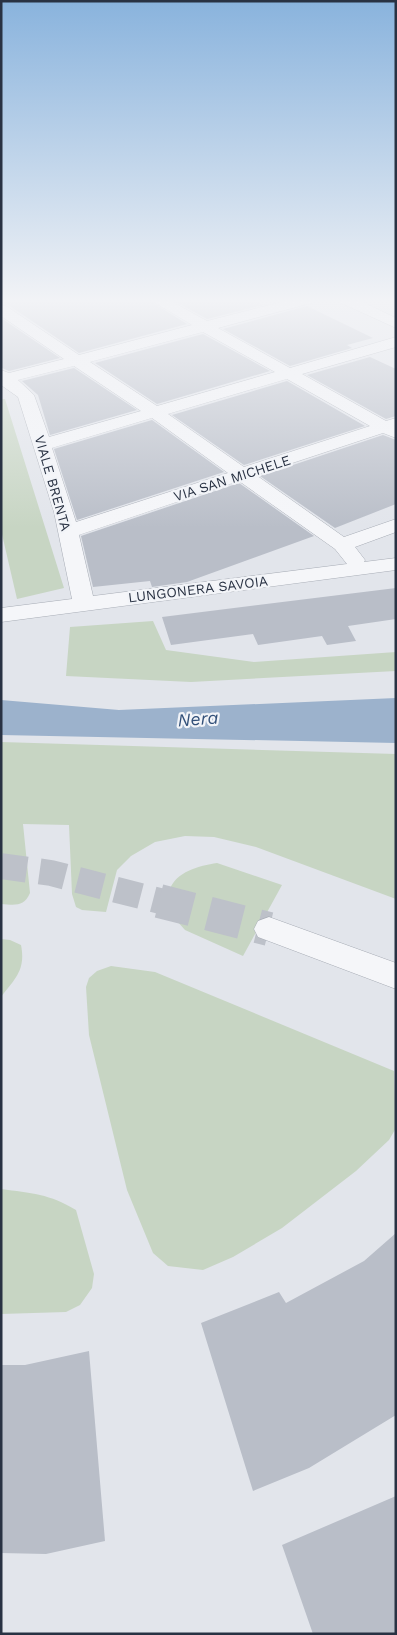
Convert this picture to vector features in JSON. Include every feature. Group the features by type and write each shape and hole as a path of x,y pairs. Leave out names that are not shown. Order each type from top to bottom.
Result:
{"street":[{"path":"100,375 342,545 362,568"},
{"path":"42,445 278,375"},
{"path":"290,375 392,428"},
{"name":"VIALE BRENTA","path":"3,377 26,395 64,512 84,604"},
{"name":"VIA SAN MICHELE","path":"67,532 392,428"},
{"path":"342,545 396,525"},
{"name":"LUNGONERA SAVOIA","path":"1,615 396,564"},
{"path":"269,929 396,976"}],"green space":[{"path":"1,399 5,399 64,588 17,599 1,530"},
{"path":"153,621 166,650 254,662 396,652 396,671 191,682 66,676 70,627"},
{"path":"1,742 396,754 396,899 256,847 214,837 185,836 155,842 131,856 117,870 106,912 82,910 76,907 72,894 69,825 23,824 30,893 28,898 22,903 15,905 1,904"},
{"path":"217,863 282,885 243,956 185,930 168,911 169,891 177,879 196,868"},
{"path":"1,939 10,940 21,945 22,961 18,974 1,997"},
{"path":"111,966 155,972 394,1071 396,1128 389,1140 356,1171 282,1228 233,1257 203,1270 168,1266 153,1253 127,1190 89,1035 86,987 89,978 97,971"},
{"path":"1,1189 49,1197 76,1210 94,1274 92,1288 80,1305 66,1312 1,1314"}],"water":[{"name":"Nera","path":"396,698 396,743 1,735 1,700 119,710"}],"building":[{"path":"45,375 85,375 137,410 50,435 38,395 22,381"},
{"path":"114,375 255,375 157,404"},
{"path":"308,375 396,375 396,416 386,419"},
{"path":"287,381 365,426 244,465 172,415"},
{"path":"152,420 224,472 77,520 54,449"},
{"path":"383,435 396,440 396,504 335,528 260,476"},
{"path":"239,483 314,536 187,582 152,587 150,581 93,587 81,536"},
{"path":"396,588 396,619 348,626 356,641 327,645 322,636 258,645 253,634 171,645 162,617"},
{"path":"396,1233 396,1415 309,1468 253,1491 201,1323 279,1292 286,1303 364,1261"},
{"path":"89,1351 105,1541 46,1554 1,1553 1,1365 25,1365"},
{"path":"396,1496 396,1634 313,1634 282,1545"}],"tunnel":[{"path":"1,866 51,873 164,902"},
{"path":"159,901 269,929"}]}
